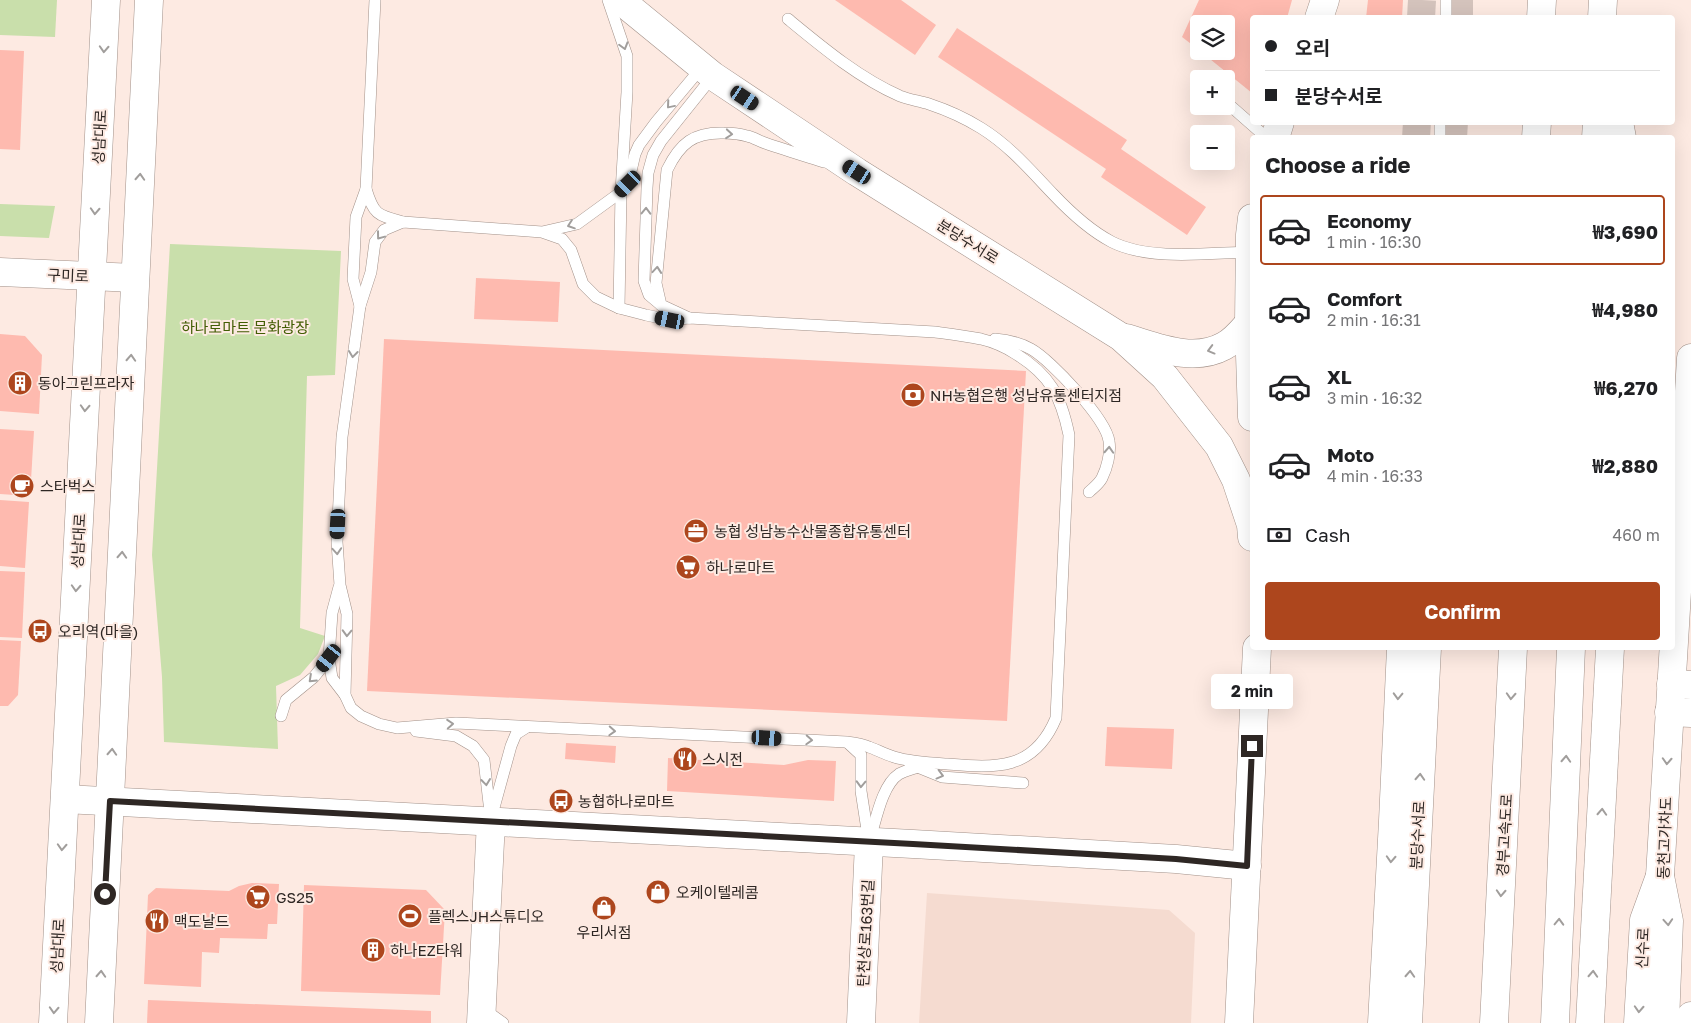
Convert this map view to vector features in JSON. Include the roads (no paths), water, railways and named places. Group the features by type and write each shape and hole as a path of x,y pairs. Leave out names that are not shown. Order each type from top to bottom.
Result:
{"main road":[{"name":"성남대로","path":"53,1023 106,0"},
{"path":"99,1023 149,0"},
{"name":"분당수서로","path":"620,0 707,72 857,172 1122,337 1165,377 1219,446 1236,480 1250,522"},
{"path":"1319,15 1325,0"},
{"path":"1541,15 1542,0"},
{"path":"1250,252 1250,354"},
{"name":"구미로","path":"0,272 135,278"},
{"path":"1122,337 1183,354 1208,352 1225,346 1249,323"},
{"path":"1680,713 1691,358"},
{"path":"1239,1023 1258,650"},
{"name":"분당수서로","path":"1382,1023 1400,650"},
{"name":"분당수서로","path":"1408,1023 1427,650"},
{"name":"경부고속도로","path":"1494,1023 1513,650"},
{"path":"1555,1023 1571,650"},
{"path":"1590,1023 1610,650"},
{"name":"동천고가차도","path":"1665,1023 1670,921 1660,876 1680,713"},
{"path":"65,799 1176,859 1247,866"},
{"path":"481,1015 491,821"},
{"name":"탄천상로163번길","path":"861,1023 869,843"},
{"name":"신수로","path":"1638,1023 1644,920 1660,876"},
{"path":"1690,1023 1691,1016"}],"lane":[{"path":"360,306 353,279 356,217 366,189 375,0"},
{"path":"608,0 627,56 627,92 621,192 619,308"},
{"path":"1446,0 1446,15"},
{"path":"788,19 843,62 877,85 902,97 952,113 980,127 1012,150 1067,209 1090,228 1112,242 1141,251 1166,254 1250,252"},
{"path":"542,232 577,224 621,192 628,184 639,145 656,122 707,72"},
{"path":"689,318 661,305 649,294 644,280 648,173 653,155 707,72"},
{"path":"1235,110 1250,123"},
{"path":"1252,125 1264,135"},
{"path":"661,305 656,284 666,170 673,157 683,145 695,137 710,133 746,135 764,143 857,172"},
{"path":"366,189 371,206 380,216 402,222 542,232 562,239 571,250 583,284 596,297 619,308 670,320 689,318 935,332 982,339 1008,340 1032,350 1058,370 1101,421 1109,441 1108,462 1101,479 1089,492"},
{"path":"345,694 347,614 340,585 337,542 342,437 360,306 371,272 375,242 384,230 402,222"},
{"path":"895,758 931,763 986,767 1001,766 1019,760 1033,752 1042,744 1056,718 1069,434 1066,418 1050,382 1041,371 1004,346 982,339"},
{"path":"340,585 332,613 329,658 332,678 345,694 351,708 361,716 379,724 456,736 473,746 484,760 491,821"},
{"path":"282,716 286,700 314,678 329,658"},
{"path":"397,728 456,723 847,742 868,746 942,777 1022,783"},
{"path":"491,821 511,746 516,734 527,727"},
{"path":"847,742 861,755 861,791 869,843"},
{"path":"869,843 885,792 890,783 899,774 918,767"},
{"path":"481,1015 503,1023"}],"tunnel":[{"path":"1421,15 1422,0"},
{"path":"1459,0 1459,15"},
{"path":"1416,135 1417,125"},
{"path":"1453,135 1454,125"}],"place":[{"name":"동아그린프라자","path":"20,383"},
{"name":"NH농협은행 성남유통센터지점","path":"913,395"},
{"name":"스타벅스","path":"22,486"},
{"name":"농협 성남농수산물종합유통센터","path":"696,531"},
{"name":"하나로마트","path":"688,567"},
{"name":"오리역(마을)","path":"40,631"},
{"name":"스시전","path":"685,759"},
{"name":"농협하나로마트","path":"561,801"},
{"name":"오케이텔레콤","path":"658,892"},
{"name":"GS25","path":"258,897"},
{"name":"우리서점","path":"604,908"},
{"name":"플렉스JH스튜디오","path":"410,916"},
{"name":"맥도날드","path":"157,921"},
{"name":"하나EZ타워","path":"373,950"}],"park label":[{"name":"하나로마트 문화광장","path":"245,327"}]}
